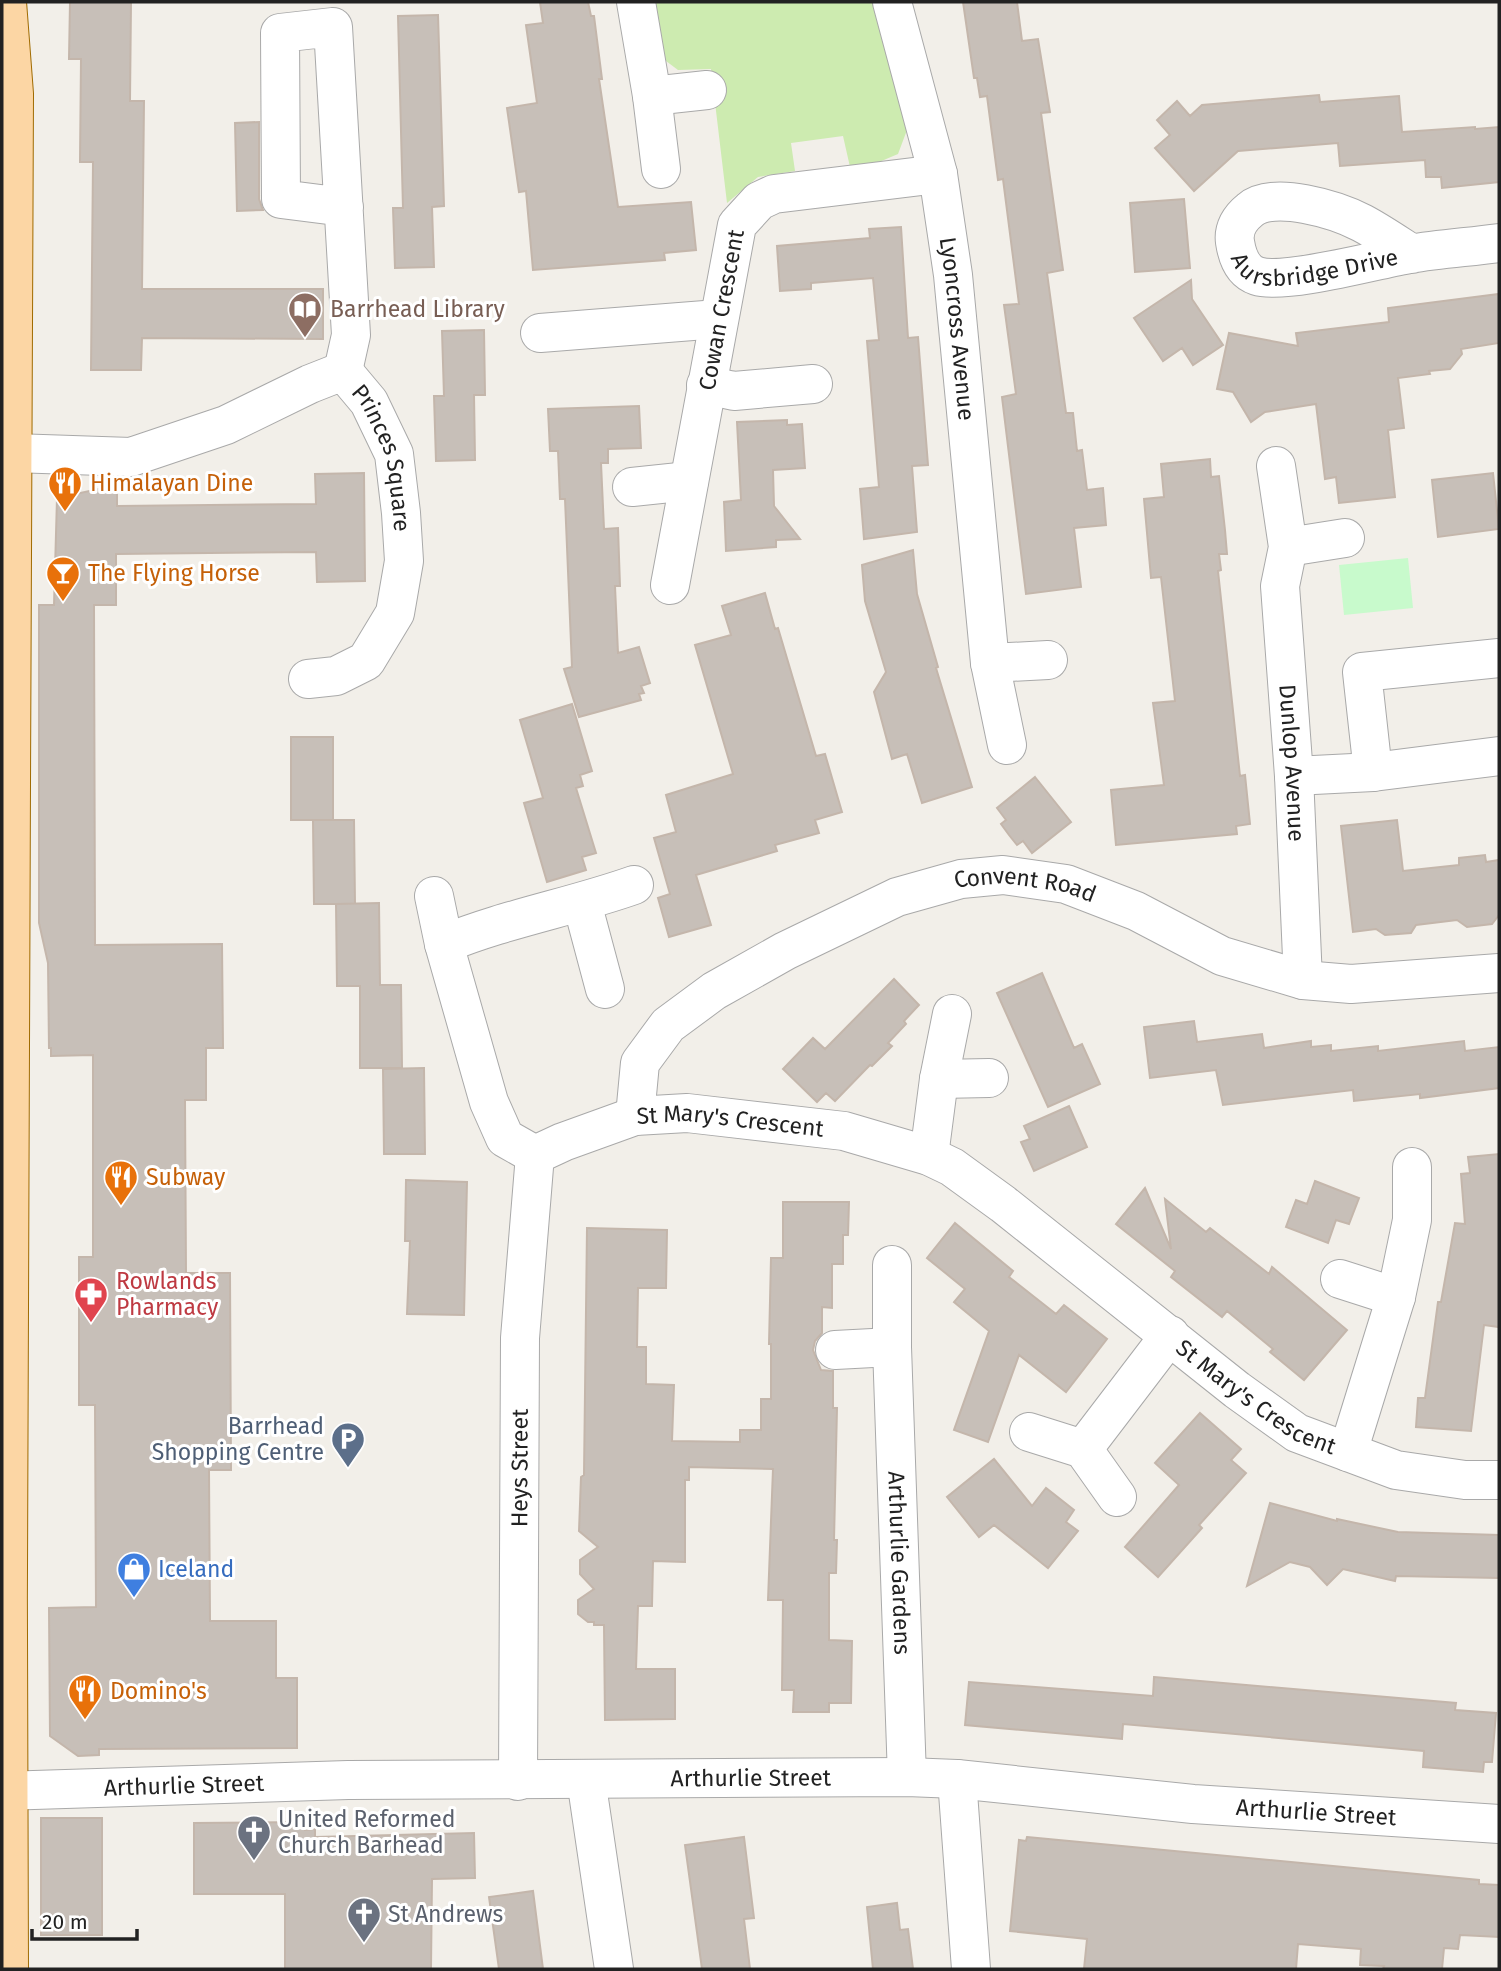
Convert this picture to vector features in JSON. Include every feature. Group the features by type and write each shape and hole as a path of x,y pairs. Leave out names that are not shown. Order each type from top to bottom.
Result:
{"main road":[{"path":"7,2 14,94 13,453 7,715 5,1117 5,1791 9,1969"}],"street":[{"path":"636,2 661,169"},
{"name":"Lyoncross Avenue","path":"892,2 938,174 953,275 990,663 1007,745"},
{"path":"652,96 707,90"},
{"name":"Cowan Crescent","path":"670,585 737,225 759,201 774,194 938,174"},
{"path":"344,207 351,335 344,371"},
{"name":"Aursbridge Drive","path":"1412,254 1499,243"},
{"path":"540,333 718,319"},
{"name":"Princes Square","path":"13,453 131,457 226,425 310,384 344,371 369,401 394,454 404,561 395,613 366,661 335,676 308,678"},
{"path":"706,385 734,391 813,384"},
{"name":"Dunlop Avenue","path":"1276,466 1287,547 1280,586 1294,776 1303,980"},
{"path":"632,486 689,481"},
{"path":"1287,547 1345,538"},
{"path":"1373,772 1362,672 1499,658"},
{"path":"990,663 1048,660"},
{"path":"1294,776 1373,772 1499,756"},
{"name":"Convent Road","path":"635,1116 640,1063 668,1025 714,991 785,951 897,897 961,878 1003,875 1066,884 1136,911 1223,956 1303,980 1350,984 1499,973"},
{"path":"444,944 634,885"},
{"path":"434,895 444,944 489,1102 505,1138 535,1155"},
{"path":"582,903 605,989"},
{"path":"929,1156 939,1079 952,1014"},
{"path":"939,1079 989,1079"},
{"name":"St Mary's Crescent","path":"535,1155 635,1116 687,1113 844,1131 929,1156 952,1167 1003,1204 1237,1390 1297,1433 1396,1470 1465,1480 1499,1480"},
{"name":"Heys Street","path":"518,1781 520,1339 535,1155"},
{"name":"St Mary's Crescent","path":"1348,1452 1396,1297 1412,1220 1412,1167"},
{"name":"Arthurlie Gardens","path":"892,1265 892,1347 907,1777"},
{"path":"1340,1279 1396,1297"},
{"name":"St Mary's Crescent","path":"1083,1449 1171,1335"},
{"path":"835,1350 892,1347"},
{"path":"1029,1432 1083,1449 1117,1497"},
{"name":"Arthurlie Street","path":"5,1791 348,1780 907,1777 957,1779 1193,1804 1499,1824"},
{"path":"586,1779 614,1969"},
{"path":"957,1779 971,1969"}],"green space":[{"path":"657,2 875,2 907,130 898,154 872,165 850,167 843,136 791,143 795,171 758,177 727,203 711,69 678,70 662,58 654,10"},
{"path":"1408,558 1413,608 1344,615 1339,565"}],"building":[{"path":"70,2 131,2 130,101 144,101 142,289 323,289 323,339 142,338 141,370 91,370 93,162 80,162 81,59 69,59"},
{"path":"540,2 588,2 591,16 594,16 602,79 599,79 618,207 691,202 696,250 664,253 665,260 533,270 526,191 519,192 507,108 537,103 526,25 543,23"},
{"path":"963,2 1017,2 1022,41 1038,39 1050,112 1041,113 1063,270 1047,273 1066,413 1073,413 1077,451 1082,450 1087,490 1103,488 1106,525 1074,528 1081,587 1026,594 1002,397 1016,394 1004,305 1019,304 1003,179 998,180 987,96 980,97 977,78 974,78"},
{"path":"438,15 444,206 432,207 434,267 395,268 393,208 403,208 398,16"},
{"path":"1319,95 1320,102 1399,96 1402,132 1499,127 1499,182 1442,188 1441,177 1426,177 1425,160 1340,166 1338,143 1238,151 1194,191 1155,148 1170,135 1157,120 1177,101 1190,116 1202,105"},
{"path":"259,122 259,199 263,210 237,211 235,123"},
{"path":"1184,199 1190,268 1135,272 1130,203"},
{"path":"901,227 908,338 918,337 928,465 912,466 917,532 864,539 860,489 879,487 867,341 879,340 873,278 811,283 811,289 780,291 777,246 870,238 869,229"},
{"path":"1191,280 1192,299 1223,345 1193,365 1182,348 1163,361 1134,318"},
{"path":"1499,294 1499,343 1461,349 1462,354 1450,369 1398,378 1404,428 1388,430 1395,497 1339,503 1336,477 1325,479 1316,404 1265,412 1251,422 1233,392 1217,389 1229,333 1298,346 1296,333 1389,322 1388,308"},
{"path":"484,330 485,395 474,395 475,460 436,461 434,396 444,396 442,331"},
{"path":"639,406 641,448 608,449 608,463 601,463 604,529 618,528 620,586 615,586 618,653 639,647 650,683 641,686 644,693 639,694 641,700 579,717 564,669 572,667 565,499 560,499 558,451 550,451 548,409"},
{"path":"787,420 787,425 802,424 805,468 773,470 774,506 800,539 776,540 776,547 726,551 724,502 741,500 737,422"},
{"path":"1210,459 1211,477 1219,476 1225,530 1227,554 1219,554 1221,570 1218,571 1240,776 1245,775 1250,824 1236,826 1237,834 1116,845 1111,790 1164,785 1153,703 1175,701 1161,577 1151,578 1144,499 1164,497 1161,464"},
{"path":"364,473 365,581 317,582 316,552 116,554 116,605 94,605 95,945 222,944 223,1048 206,1048 206,1100 185,1100 186,1273 230,1273 231,1470 209,1470 210,1621 276,1621 276,1678 297,1678 297,1748 99,1749 99,1755 78,1756 50,1736 49,1608 96,1607 95,1405 79,1405 79,1257 93,1257 93,1055 51,1056 48,963 39,923 39,605 54,605 57,498 117,485 117,506 316,504 315,474"},
{"path":"1493,473 1499,529 1438,537 1432,480"},
{"path":"913,550 917,594 972,787 922,803 907,754 892,759 874,692 886,672 865,601 862,565"},
{"path":"765,593 816,756 825,754 842,812 815,820 819,833 775,845 777,851 696,875 711,925 669,937 658,898 670,894 654,838 676,832 666,795 733,774 695,645 731,635 722,606"},
{"path":"572,704 592,771 580,775 583,786 576,788 596,853 582,857 586,870 547,882 524,803 543,798 520,720"},
{"path":"291,737 333,737 333,820 291,820"},
{"path":"1035,777 1071,822 1032,853 1023,841 1017,845 1009,835 1001,824 1006,820 997,808"},
{"path":"313,820 354,820 355,904 314,904"},
{"path":"1397,820 1403,871 1459,865 1459,858 1485,855 1486,862 1499,860 1499,915 1492,924 1467,927 1457,920 1416,925 1411,933 1385,935 1376,929 1353,932 1341,826"},
{"path":"379,903 380,985 401,985 402,1068 360,1068 360,986 337,986 336,904"},
{"path":"1042,973 1074,1048 1082,1044 1100,1084 1048,1107 997,993"},
{"path":"894,979 919,1005 888,1043 892,1046 872,1066 870,1065 835,1101 826,1093 817,1102 783,1069 813,1038 825,1049"},
{"path":"1194,1021 1197,1042 1262,1034 1264,1048 1311,1041 1311,1047 1331,1045 1331,1051 1378,1046 1378,1051 1464,1041 1465,1051 1499,1047 1499,1088 1420,1098 1420,1094 1354,1101 1353,1090 1223,1105 1216,1070 1150,1078 1144,1027"},
{"path":"424,1068 425,1154 384,1154 383,1069"},
{"path":"1069,1106 1087,1147 1034,1171 1021,1142 1030,1139 1024,1126"},
{"path":"1499,1154 1499,1327 1484,1325 1471,1431 1416,1427 1418,1398 1425,1398 1438,1302 1441,1302 1455,1223 1465,1224 1461,1174 1470,1173 1468,1157"},
{"path":"406,1180 467,1182 464,1315 407,1314 410,1241 405,1241"},
{"path":"1315,1181 1359,1198 1349,1224 1336,1220 1328,1243 1286,1227 1296,1200 1307,1204"},
{"path":"1145,1188 1171,1249 1165,1199 1206,1232 1210,1228 1269,1274 1272,1267 1347,1330 1304,1380 1270,1352 1273,1349 1227,1311 1222,1317 1171,1277 1175,1271 1116,1224"},
{"path":"783,1202 849,1202 848,1235 843,1235 843,1264 832,1264 832,1308 822,1307 822,1333 815,1341 813,1350 821,1370 833,1371 833,1408 837,1408 834,1540 837,1540 836,1573 829,1573 829,1640 852,1641 851,1703 829,1703 829,1712 793,1712 794,1690 782,1690 783,1600 768,1600 773,1469 689,1467 689,1480 685,1480 685,1562 653,1561 652,1606 638,1606 636,1669 675,1669 675,1719 605,1720 604,1625 594,1625 594,1622 588,1622 578,1614 578,1600 594,1589 580,1574 580,1560 598,1547 579,1531 581,1477 584,1475 587,1228 667,1230 666,1288 638,1288 637,1347 646,1347 646,1384 674,1385 672,1441 740,1442 740,1430 761,1430 761,1399 771,1399 771,1258 783,1258"},
{"path":"955,1223 1013,1271 1009,1277 1056,1314 1064,1305 1107,1339 1066,1392 1019,1355 988,1442 954,1430 989,1331 954,1302 965,1289 927,1258"},
{"path":"1200,1413 1241,1449 1231,1460 1246,1473 1199,1525 1202,1528 1158,1577 1125,1547 1179,1485 1155,1463"},
{"path":"994,1459 1032,1506 1046,1488 1074,1510 1066,1522 1078,1531 1048,1568 994,1525 979,1537 947,1497"},
{"path":"1270,1503 1337,1521 1398,1532 1499,1535 1499,1578 1396,1576 1395,1581 1343,1569 1327,1585 1310,1567 1290,1562 1247,1586"},
{"path":"1154,1677 1456,1703 1455,1710 1496,1713 1492,1762 1484,1762 1483,1772 1423,1767 1424,1751 1123,1724 1122,1739 965,1725 969,1682 1153,1696"},
{"path":"41,1818 102,1818 102,1935 41,1935"},
{"path":"305,1822 305,1830 315,1829 315,1837 474,1833 475,1878 432,1879 431,1969 285,1969 285,1894 194,1894 194,1823"},
{"path":"744,1837 754,1918 744,1919 750,1969 702,1969 685,1845"},
{"path":"1027,1837 1479,1880 1479,1884 1499,1885 1499,1937 1460,1935 1458,1949 1444,1948 1442,1969 1383,1969 1384,1966 1360,1965 1361,1949 1298,1944 1296,1969 1084,1969 1087,1939 1010,1931 1019,1840 1026,1841"},
{"path":"533,1891 543,1969 499,1969 489,1897"},
{"path":"897,1903 900,1930 908,1929 913,1969 873,1969 867,1907"}],"place":[{"name":"Barrhead Library","path":"305,339"},
{"name":"Himalayan Dine","path":"65,513"},
{"name":"The Flying Horse","path":"63,603"},
{"name":"Subway","path":"121,1207"},
{"name":"Rowlands Pharmacy","path":"91,1324"},
{"name":"Barrhead Shopping Centre","path":"348,1469"},
{"name":"Iceland","path":"134,1599"},
{"name":"Domino's","path":"85,1721"},
{"name":"United Reformed Church Barhead","path":"254,1862"},
{"name":"St Andrews","path":"364,1944"}]}
